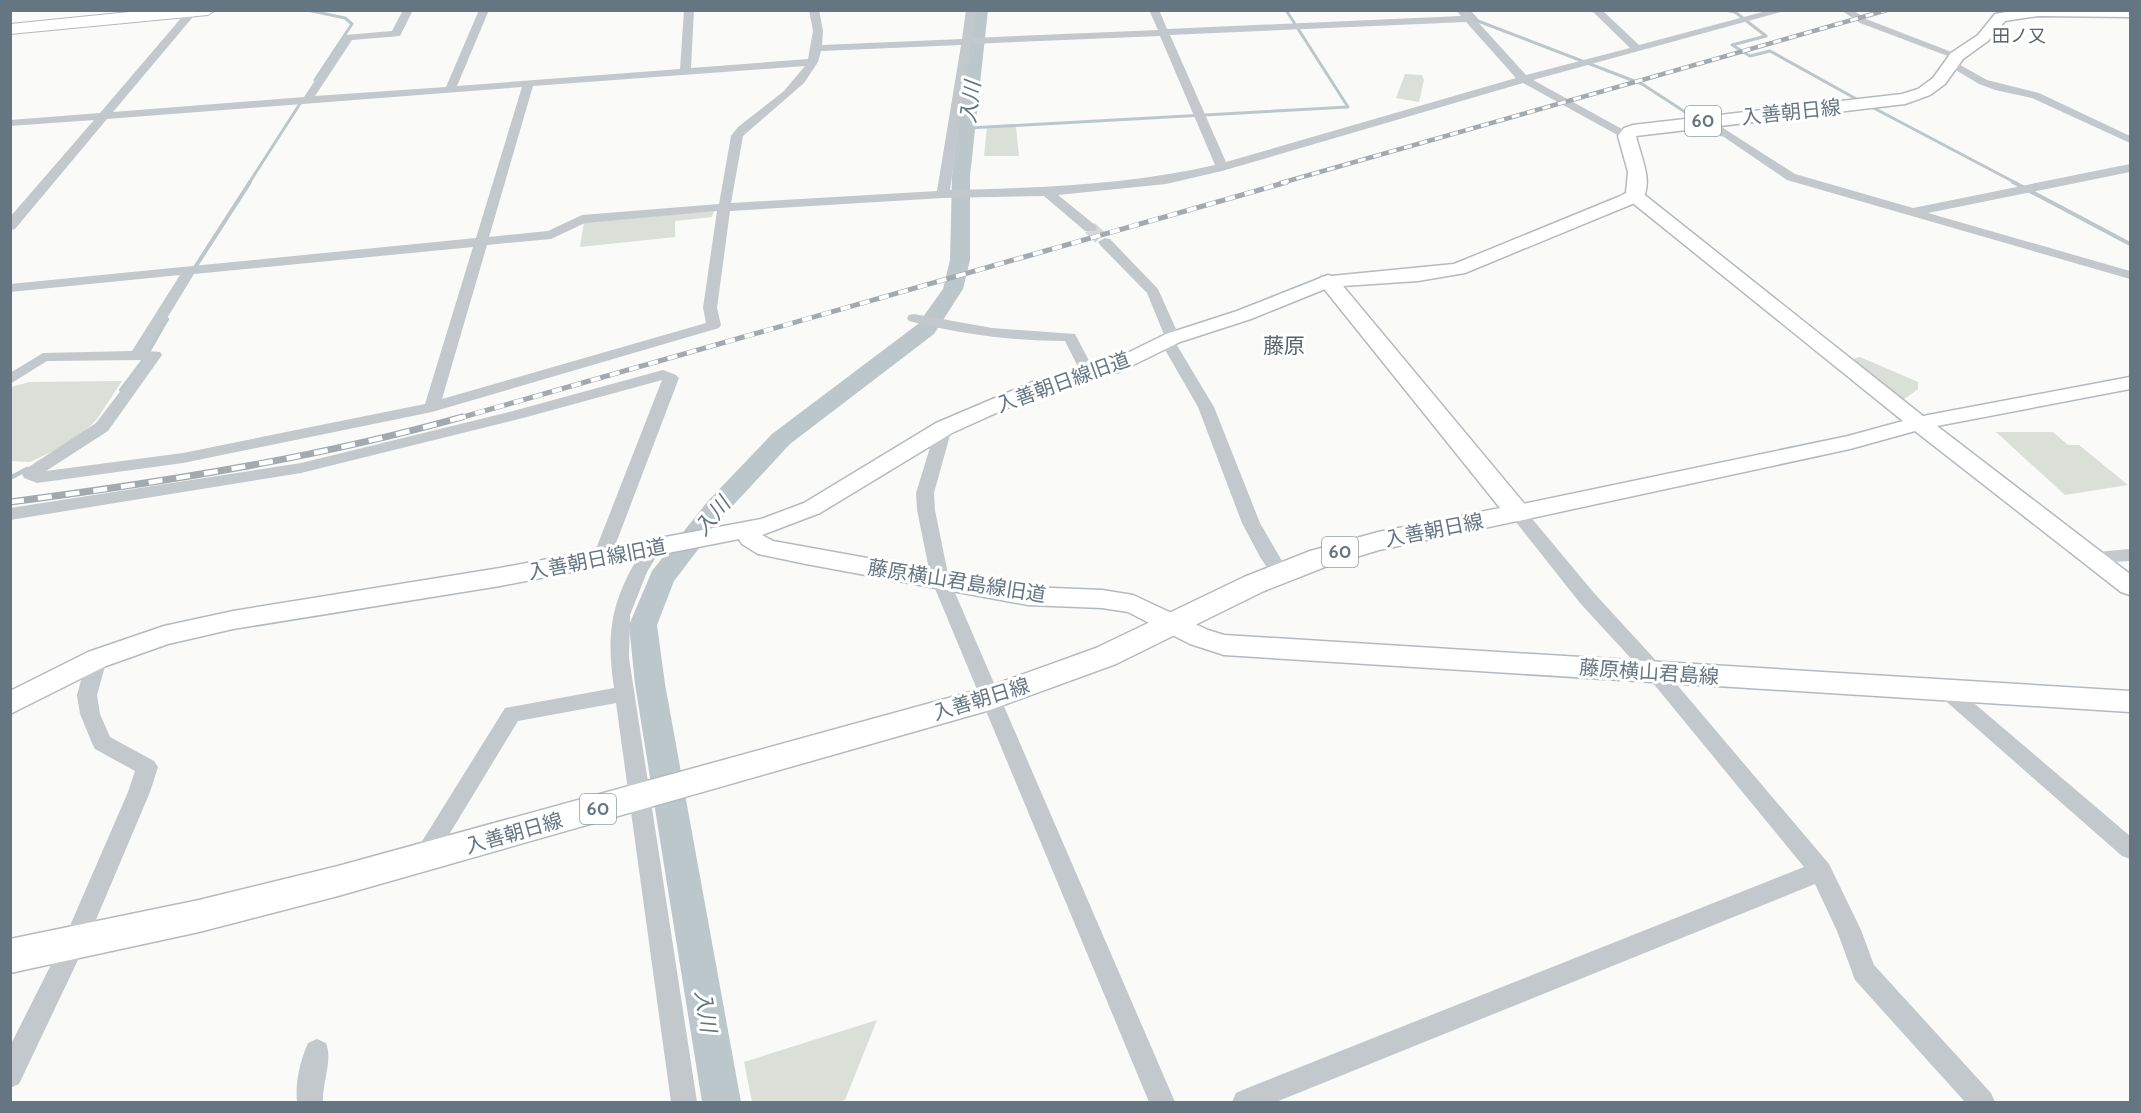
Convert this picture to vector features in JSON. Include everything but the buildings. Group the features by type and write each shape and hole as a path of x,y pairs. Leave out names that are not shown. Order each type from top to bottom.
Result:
{"highway":[{"path":"10,29 198,11"}],"main road":[{"name":"入善朝日線","path":"1627,136 1630,132 1648,127 1905,99 1924,92 1939,81 1955,60 1983,38 2000,17 2038,12 2130,13"},
{"path":"1328,281 1418,275 1458,269 1635,196 1637,172 1627,136"},
{"name":"入善朝日線","path":"10,956 199,916 422,859 990,698 1106,656 1173,622 1280,573 1378,541 1518,513 1328,281"}],"street":[{"path":"307,101 349,37 396,34 408,10"},
{"path":"450,89 484,10"},
{"path":"685,72 689,10"},
{"path":"10,380 43,357 155,355 102,427 30,474 37,478 183,459 432,407 714,325 710,308 718,242 737,136 742,129 794,90 809,73 818,48 814,10"},
{"path":"943,194 964,42 971,10"},
{"path":"1154,10 1222,166"},
{"path":"1461,10 1524,79 1627,136"},
{"path":"1596,10 1637,49"},
{"path":"10,288 551,235 582,219 726,207 943,194 1047,192 1166,180 1524,79 1783,10"},
{"path":"1846,10 1863,21 1955,60 1983,82 1999,88 2035,94 2130,140"},
{"path":"10,226 102,117 198,11"},
{"path":"818,48 1469,19"},
{"path":"10,123 813,62"},
{"path":"432,407 529,83"},
{"path":"1706,120 1791,177 2130,275"},
{"path":"1913,212 2130,168"},
{"path":"1047,192 1090,228"},
{"path":"1635,196 1918,423 2130,586"},
{"path":"1105,242 1153,292 1170,339 1217,431 1264,554 1280,573"},
{"path":"136,354 190,270"},
{"name":"入善朝日線旧道","path":"10,704 97,659 164,635 233,620 601,559 765,526 812,508 944,428 1042,386 1112,368 1170,339 1244,315 1328,281"},
{"path":"914,318 941,325 1004,335 1070,337 1088,374"},
{"path":"10,514 301,468 517,415 663,375 670,378 601,559"},
{"path":"1982,1102 1864,972 1849,930 1821,871 1655,672 1587,597 1518,513 1850,442 1918,423 2130,383"},
{"path":"944,428 925,493 926,510 940,579 1162,1102"},
{"name":"藤原横山君島線旧道","path":"747,529 750,538 766,548 1028,596 1102,599 1133,604 1173,622"},
{"path":"658,548 638,571 621,615 619,658 684,1102"},
{"path":"2092,557 2130,555"},
{"name":"藤原横山君島線","path":"1173,622 1199,637 1224,645 2130,702"},
{"path":"10,1075 75,941 139,792 147,767 102,743 90,714 87,695 97,659"},
{"path":"1948,692 2130,849"},
{"path":"422,859 512,714 624,694"},
{"path":"1245,1102 1821,871"},
{"path":"310,1102 309,1088 317,1052"}],"shaded area":[{"path":"1405,74 1422,75 1424,80 1419,102 1396,98"},
{"path":"987,127 1016,127 1019,156 984,156"},
{"path":"714,211 712,217 675,221 675,237 580,247 584,222"},
{"path":"1860,357 1918,382 1918,389 1899,403 1849,360"},
{"path":"122,381 97,419 86,430 62,447 30,462 11,461 11,387 30,382"},
{"path":"1996,432 2053,432 2068,445 2079,445 2128,485 2065,495"},
{"path":"877,1020 845,1100 836,1102 752,1102 744,1062"}],"waterway":[{"path":"307,10 345,18 352,24 315,80"},
{"name":"入川","path":"721,1102 650,684 643,625 662,578 717,507 781,439 926,329 953,289 960,260 961,176 981,10"},
{"path":"969,128 1348,107 1286,10"},
{"path":"1468,10 1478,21 1642,84 1699,121"},
{"path":"1725,10 1735,12 1766,36 1732,45 1750,56 1770,51 1860,101"},
{"path":"249,183 303,99"},
{"path":"1868,105 2016,183"},
{"path":"1706,125 1722,135"},
{"path":"194,269 250,182"},
{"path":"2013,182 2130,244"},
{"path":"121,390 143,361 167,319"},
{"path":"10,478 27,469"}],"tunnel":[{"path":"1090,228 1105,242"}],"railway":[{"path":"1281,183 1887,10"},
{"path":"456,419 1287,182"},
{"path":"10,502 238,468 350,445 462,417"}],"district":[{"name":"田ノ又","path":"2019,36"},
{"name":"藤原","path":"1284,345"}]}
